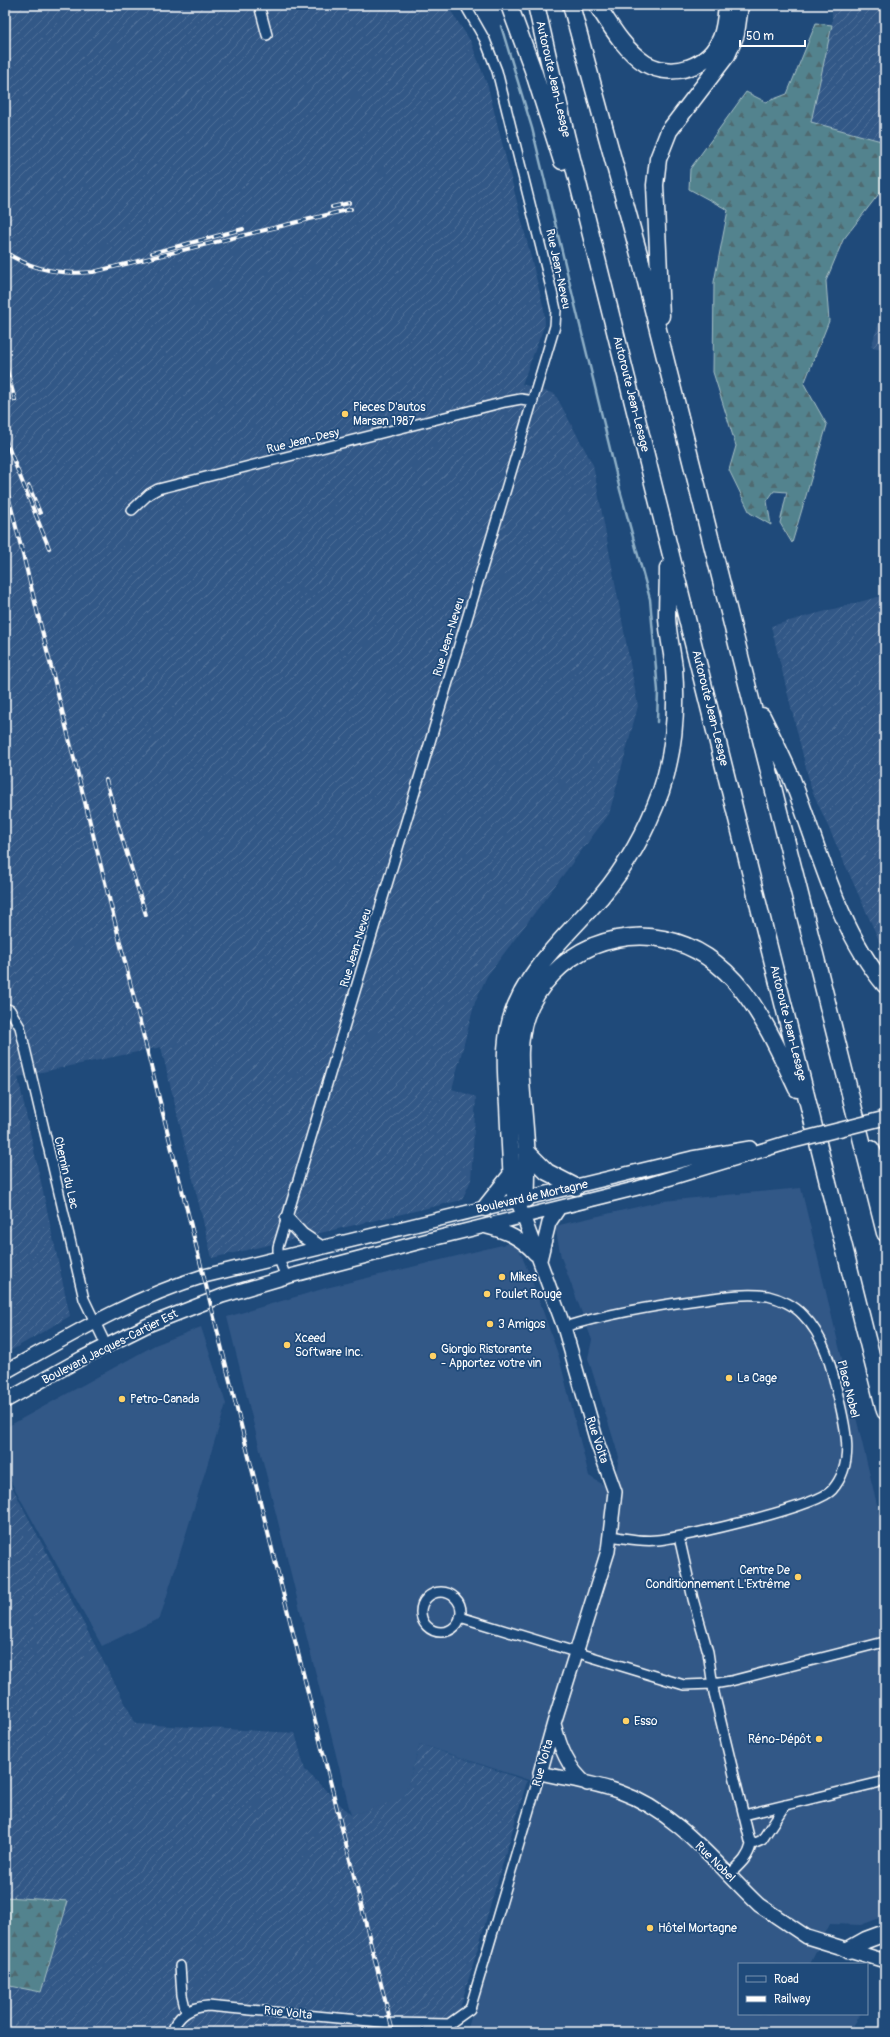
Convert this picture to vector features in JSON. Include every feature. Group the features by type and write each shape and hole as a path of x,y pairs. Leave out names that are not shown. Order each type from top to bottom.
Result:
{"highway":[{"path":"509,5 537,82 563,166 590,231"},
{"name":"Autoroute Jean-Lesage","path":"536,5 590,231 885,1411"},
{"path":"571,5 662,346 885,1233"},
{"path":"597,5 617,34 638,57 652,66 663,70 674,70 696,65 713,52 723,34 727,5"},
{"path":"662,346 655,185 658,159 669,131 730,50 736,34 740,5"},
{"path":"523,1206 513,1189 512,1174 506,1063 508,1035 512,1015 521,995 537,970 600,897 628,860 650,819 664,779 671,744 675,699 674,669 668,618 668,544"},
{"path":"746,682 790,776 851,932 866,959 885,985"},
{"path":"523,1206 526,1151 520,1058 522,1032 527,1015 544,985 566,962 591,947 625,938 651,937 680,943 709,957 728,974 749,998 767,1027 812,1120"},
{"path":"857,1121 885,1178"},
{"path":"526,1151 547,1172 576,1187"},
{"path":"485,1208 512,1174"},
{"path":"848,1950 866,1940 885,1933"}],"main road":[{"name":"Boulevard de Mortagne","path":"278,1257 485,1208 523,1206 559,1208 645,1186 786,1143 885,1118"},
{"name":"Boulevard de Mortagne","path":"286,1277 483,1226 523,1206 576,1187 706,1155 786,1143"},
{"name":"Rue Volta","path":"523,1206 564,1328 597,1442 615,1492 608,1550 576,1650 540,1773"},
{"path":"540,1260 549,1223 559,1208"},
{"path":"287,1219 302,1235 320,1247"},
{"path":"483,1226 510,1233 528,1247 540,1260"},
{"path":"5,1372 94,1322 145,1298 186,1282 278,1257"},
{"name":"Boulevard Jacques-Cartier Est","path":"5,1401 106,1346 187,1308 286,1277"},
{"path":"554,1723 560,1745 569,1763 578,1777 589,1785"},
{"name":"Rue Nobel","path":"540,1773 620,1792 655,1809 692,1839 759,1905 806,1937 885,1961"}],"street":[{"path":"259,5 267,35"},
{"name":"Rue Jean-Neveu","path":"278,1257 278,1247 553,338 556,321 555,306 495,65 482,34 465,5"},
{"name":"Rue Jean-Desy","path":"132,510 149,494 158,489 505,402 520,399 533,401"},
{"name":"Chemin du Lac","path":"5,1008 10,1010 20,1027 84,1299 106,1346"},
{"path":"278,1257 286,1277"},
{"name":"Place Nobel","path":"564,1328 660,1305 746,1294 770,1297 787,1304 802,1314 815,1329 825,1348 832,1369 845,1426 848,1446 846,1464 840,1479 832,1490 820,1499 780,1512 679,1537 656,1541 638,1541 610,1536"},
{"path":"679,1537 693,1599 708,1652 713,1684 751,1845 750,1853 728,1876"},
{"path":"444,1592 456,1598 461,1610 460,1617 458,1622 448,1630 435,1630 429,1628 423,1619 421,1611 422,1604 431,1594 444,1592"},
{"path":"460,1617 576,1650 684,1685 713,1684 884,1642 885,1646"},
{"name":"Rue Volta","path":"186,2012 197,2007 208,2006 391,2023 449,2024 470,2009 540,1773"},
{"path":"744,1815 885,1781"},
{"path":"751,1845 762,1840 785,1805"},
{"path":"172,2032 178,2019 186,2012 181,1988 180,1966"}],"shaded area":[{"path":"5,5 447,5 471,42 488,87 544,309 545,324 522,384 555,394 593,465 638,706 609,814 487,976 475,1002 452,1089 476,1097 471,1180 462,1200 212,1258 161,1047 18,1077 70,1316 5,1354"},
{"path":"832,5 885,5 885,142 811,122 832,25"},
{"path":"885,304 885,349 871,347"},
{"path":"885,595 885,954 811,788 771,626"},
{"path":"801,1188 885,1538 885,1916 861,1925 830,1924 810,1963 738,1963 738,2015 860,2015 849,2032 467,2032 535,1782 420,1744 404,1799 351,1815 227,1317 326,1288 510,1243 519,1249 536,1291 559,1357 589,1476 613,1491 619,1457 588,1358 592,1340 561,1257 555,1226 663,1201"},
{"path":"201,1327 226,1404 160,1618 102,1646 5,1471 5,1428 155,1345"},
{"path":"5,1473 136,1724 295,1733 305,1770 351,1815 404,1798 420,1744 527,1781 453,2032 5,2032 5,1985 41,1992 68,1902 5,1897"}],"green space":[{"path":"816,23 832,25 811,122 885,142 885,186 843,240 826,281 829,321 804,384 827,425 792,543 780,523 787,492 774,491 767,501 771,525 750,513 729,470 736,446 713,372 714,282 728,210 689,189 690,169 746,92 766,102 787,94"},
{"path":"5,1897 68,1901 41,1992 5,1985"}],"waterway":[{"path":"501,26 532,128 620,490 650,599 658,691 657,722"}],"railway":[{"path":"332,207 349,203"},
{"path":"5,252 26,263 48,270 70,273 93,272 351,209"},
{"path":"152,253 243,229"},
{"path":"5,363 15,400"},
{"path":"5,387 9,402"},
{"path":"5,439 49,548"},
{"path":"5,483 393,2032"},
{"path":"29,486 40,513"},
{"path":"106,780 146,915"}],"place":[{"name":"Pieces D'autos Marsan 1987","path":"345,414"},
{"name":"Mikes","path":"502,1277"},
{"name":"Poulet Rouge","path":"487,1294"},
{"name":"3 Amigos","path":"490,1324"},
{"name":"Xceed Software Inc.","path":"287,1345"},
{"name":"Giorgio Ristorante - Apportez votre vin","path":"433,1356"},
{"name":"La Cage","path":"729,1378"},
{"name":"Petro-Canada","path":"122,1399"},
{"name":"Centre De Conditionnement L'Extrême","path":"798,1577"},
{"name":"Esso","path":"626,1721"},
{"name":"Réno-Dépôt","path":"819,1739"},
{"name":"Hôtel Mortagne","path":"650,1928"}]}
